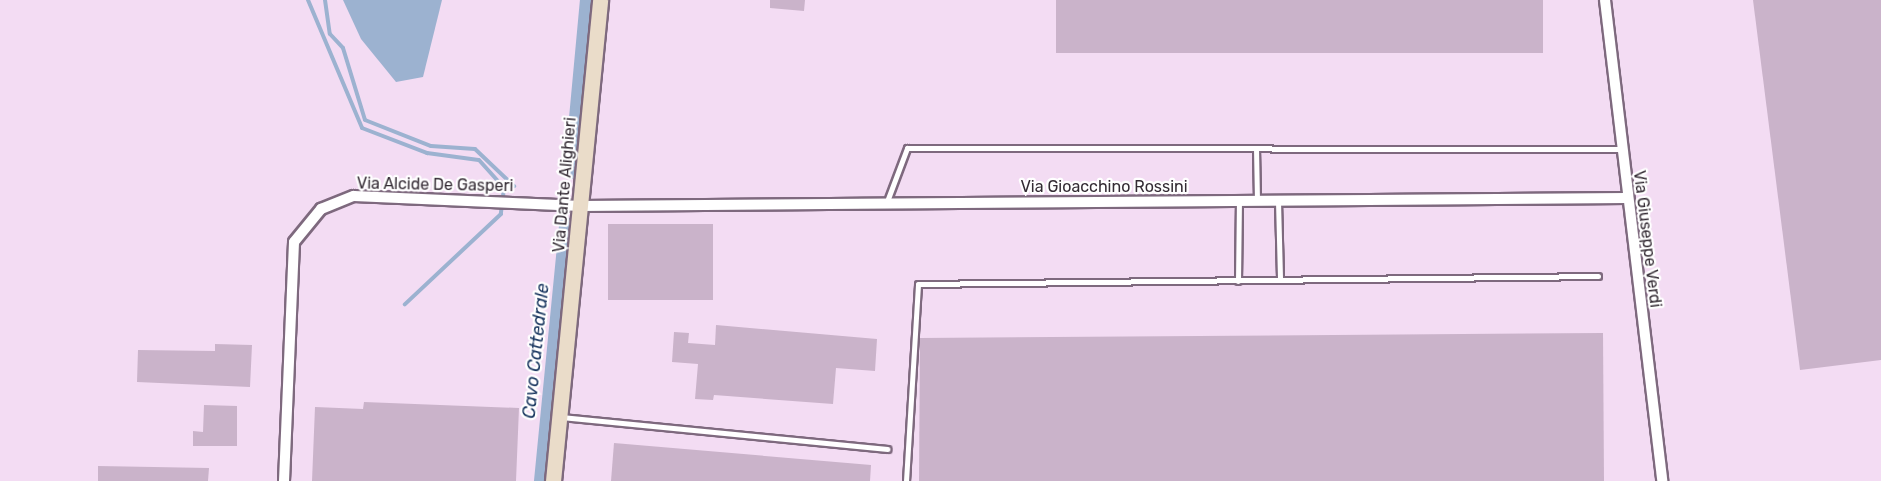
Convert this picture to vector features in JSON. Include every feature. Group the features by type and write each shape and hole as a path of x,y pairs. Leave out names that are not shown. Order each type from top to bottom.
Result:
{"main road":[{"name":"Via Dante Alighieri","path":"553,481 600,0"}],"street":[{"name":"Via Giuseppe Verdi","path":"1605,0 1626,198 1662,481"},
{"name":"Via Alcide De Gasperi","path":"284,481 290,269 294,242 306,222 321,208 354,196 503,200 581,206"},
{"name":"Via Gioacchino Rossini","path":"581,206 1626,198"}],"lane":[{"path":"886,204 907,148 1621,149"},
{"path":"1256,148 1257,201"},
{"path":"1238,281 1239,201"},
{"path":"1278,201 1280,280"},
{"path":"906,481 918,284 1598,276"},
{"path":"560,417 887,449"}],"water":[{"path":"343,0 442,0 423,77 396,82 361,39"}],"building":[{"path":"770,0 805,0 804,11 770,8"},
{"path":"1056,0 1543,0 1543,53 1056,53"},
{"path":"1753,0 1881,0 1881,360 1800,370"},
{"path":"608,224 713,224 713,300 608,300"},
{"path":"716,325 877,339 875,371 836,368 833,404 714,395 713,400 695,399 698,364 672,362 674,332 689,333 688,343 715,345"},
{"path":"1603,333 1604,481 919,481 920,338"},
{"path":"215,344 252,345 250,387 137,382 138,350 215,351"},
{"path":"364,402 519,408 516,481 312,481 315,407 363,409"},
{"path":"204,405 237,406 237,446 193,446 193,431 203,432"},
{"path":"614,443 871,465 870,481 611,481"},
{"path":"98,466 209,468 208,481 98,481"}],"waterway":[{"path":"308,0 362,128 427,153 479,160 504,188 501,214 405,304"},
{"path":"325,0 330,34 343,48 365,120 431,146 475,149 514,186"},
{"name":"Cavo Cattedrale","path":"571,172 587,0"},
{"name":"Cavo Cattedrale","path":"541,481 566,224"}]}
